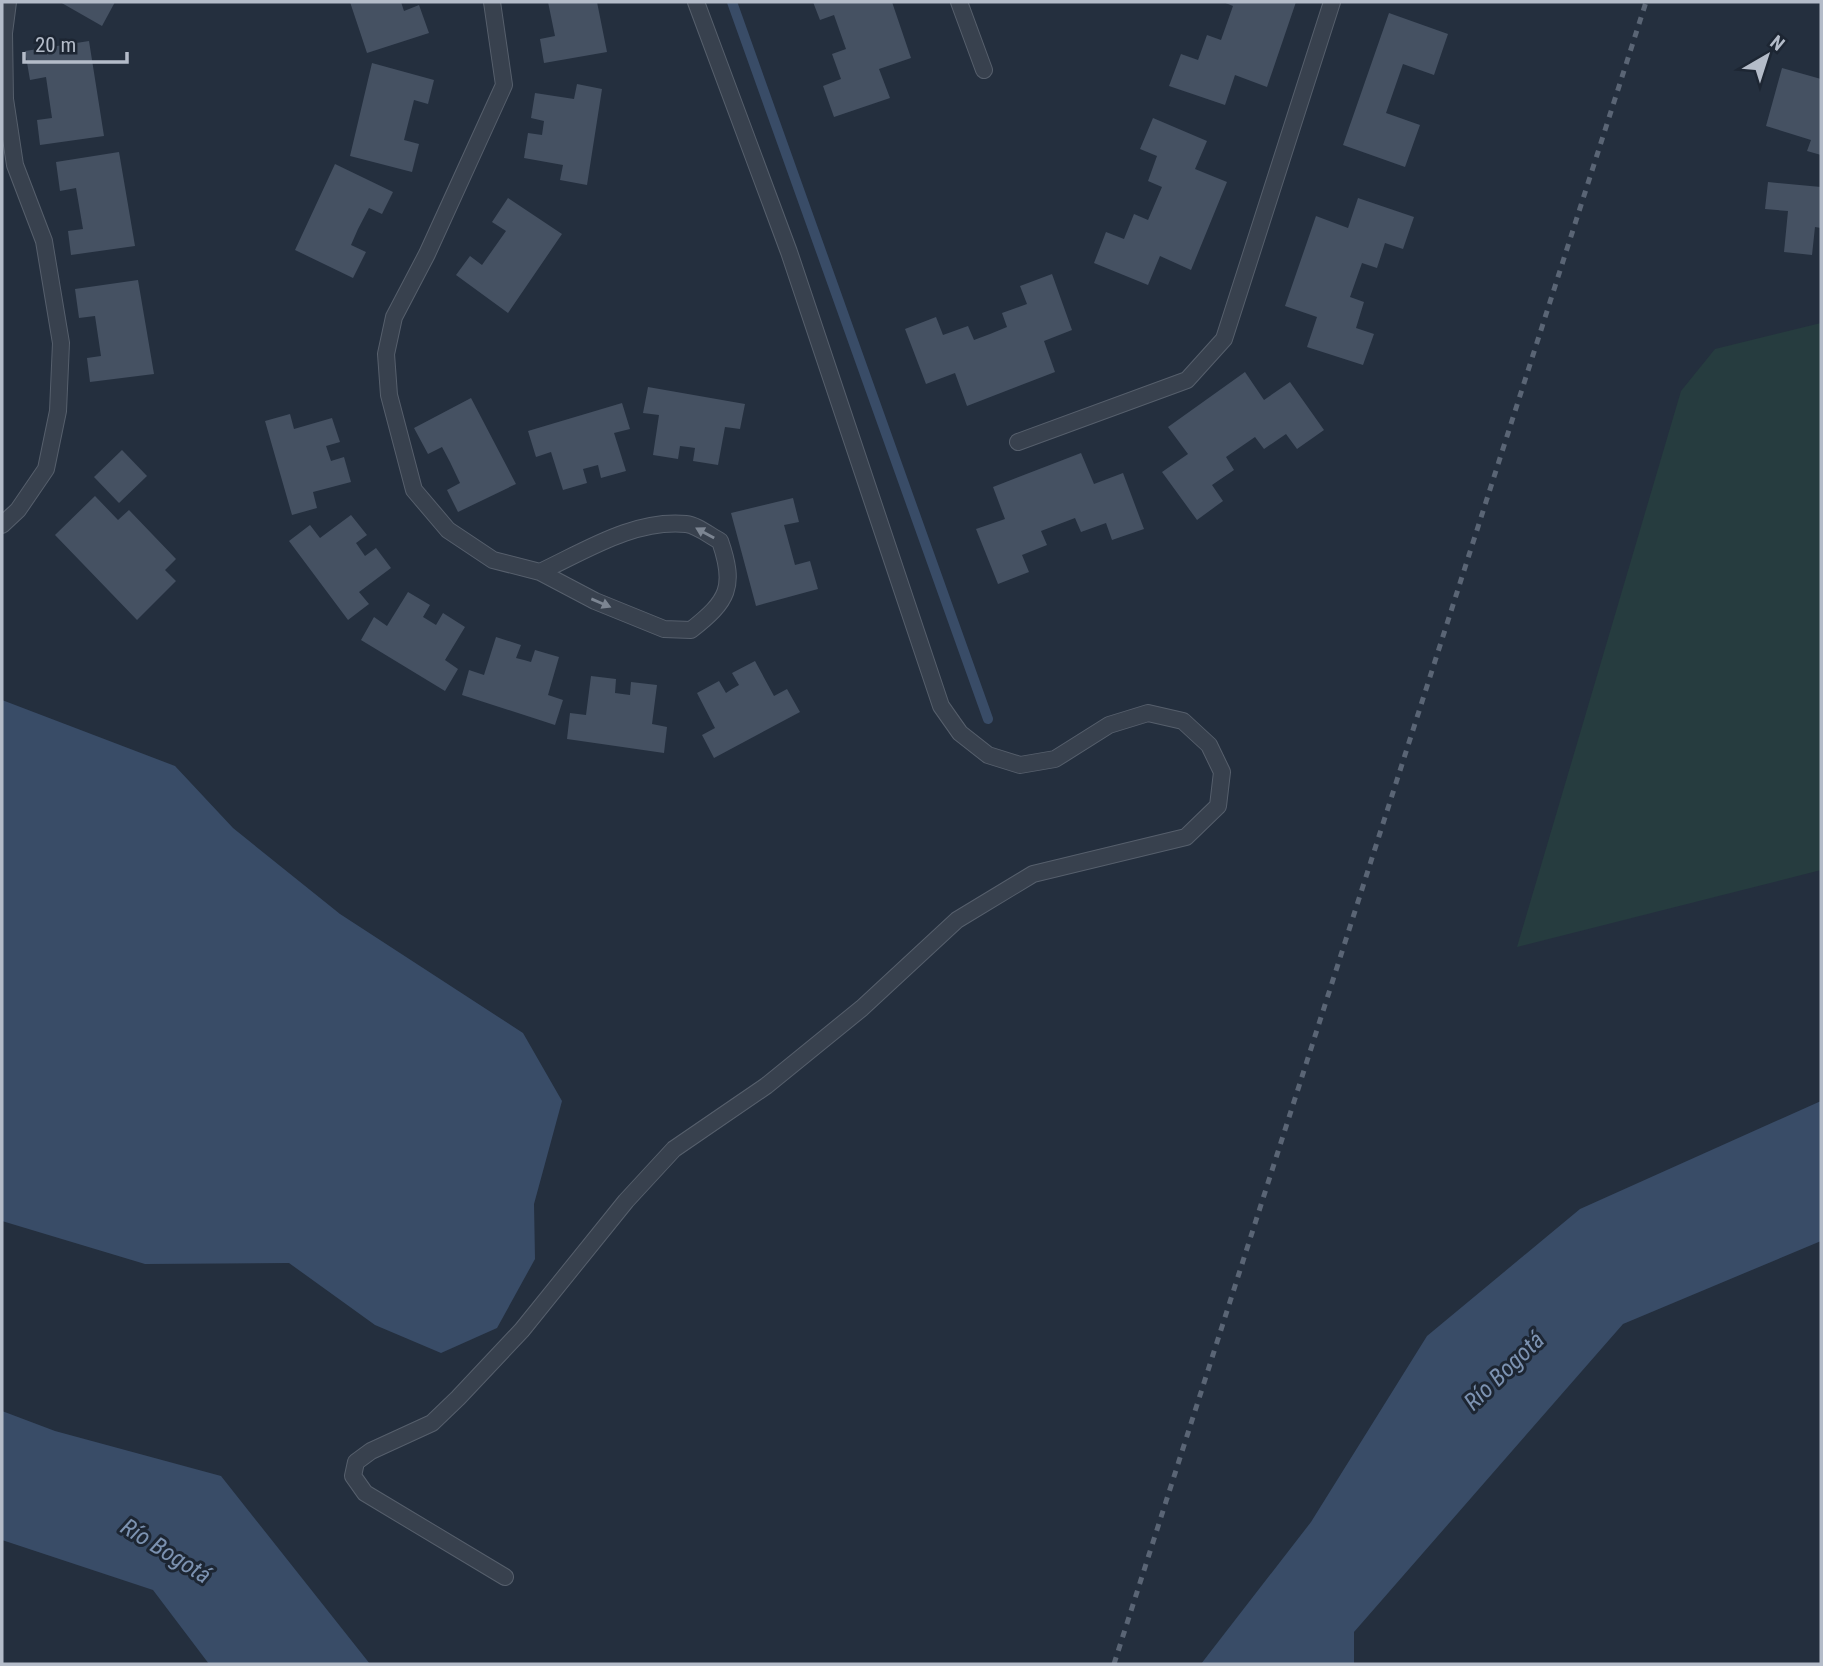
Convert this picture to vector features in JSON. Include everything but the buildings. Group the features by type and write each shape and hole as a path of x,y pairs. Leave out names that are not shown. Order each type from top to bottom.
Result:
{"lane":[{"path":"2,525 18,510 46,469 58,411 61,343 44,241 15,165 5,99 4,33 8,2"},
{"path":"492,2 504,85 428,254 394,317 386,354 389,395 414,490 448,530 493,560 540,572 595,601 664,629 691,630 713,613 728,591 727,562 720,541 688,524 643,526 540,572"},
{"path":"505,1577 365,1493 354,1476 356,1462 371,1451 432,1423 522,1330 626,1201 674,1149 766,1086 862,1008 957,920 1032,874 1186,837 1218,806 1222,772 1209,745 1183,721 1148,713 1109,725 1055,759 1020,765 988,755 960,733 941,706 789,252 696,2"},
{"path":"959,2 984,70"},
{"path":"1018,442 1187,380 1224,339 1332,2"}],"green space":[{"path":"1821,323 1821,870 1517,947 1681,391 1715,349"}],"water":[{"path":"2,700 175,766 233,828 340,914 523,1033 562,1101 534,1204 535,1259 497,1328 441,1353 375,1325 289,1263 145,1264 2,1221"},
{"name":"Río Bogotá","path":"1821,1101 1821,1241 1623,1324 1354,1632 1354,1664 1201,1664 1311,1522 1427,1336 1580,1209"},
{"name":"Río Bogotá","path":"2,1411 55,1431 221,1476 370,1664 209,1664 153,1590 2,1540"}],"waterway":[{"path":"732,2 988,719"}],"railway":[{"path":"1114,1664 1646,2"}]}
